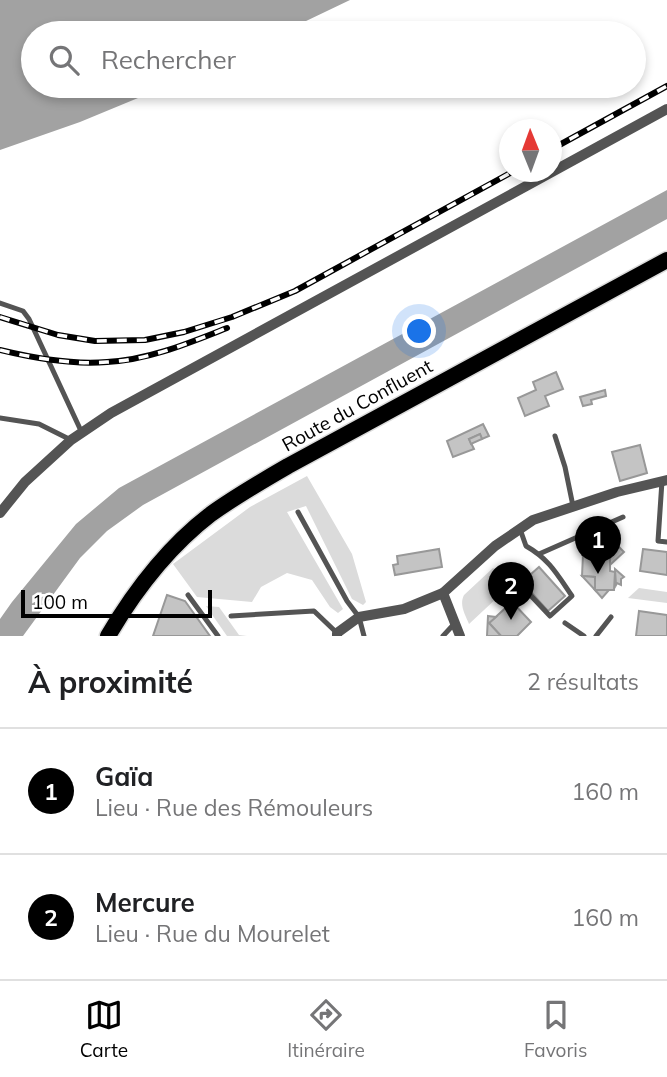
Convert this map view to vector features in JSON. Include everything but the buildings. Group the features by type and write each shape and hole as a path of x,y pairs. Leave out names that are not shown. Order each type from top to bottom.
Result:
{"main road":[{"name":"Route du Confluent","path":"108,636 127,604 165,555 232,500 288,466 667,260"}],"street":[{"path":"0,513 25,482 71,440 111,413 667,109"},
{"path":"337,634 359,617 404,609 443,593 495,546 533,520 617,492 665,481"},
{"path":"443,593 460,636"}],"lane":[{"path":"0,303 23,311 29,319 82,433"},
{"path":"0,418 39,424 71,440"},
{"path":"555,436 573,506"},
{"path":"665,481 658,541 667,542"},
{"path":"298,512 347,601 359,617 364,636"},
{"path":"539,554 623,517"},
{"path":"518,582 550,616 572,596 547,561 526,546 520,529"},
{"path":"188,595 218,636"},
{"path":"231,615 314,611 337,634"},
{"path":"596,636 611,617"},
{"path":"443,636 455,623"},
{"path":"565,623 584,636"}],"shaded area":[{"path":"0,0 350,0 306,21 21,21 21,98 138,98 0,150"},
{"path":"667,190 667,219 143,505 107,531 80,558 23,636 0,636 0,619 12,602 76,524 119,488"},
{"path":"307,476 352,554 366,602 363,605 352,599 306,506 287,512 343,609 338,613 330,607 312,580 287,573 261,587 252,602 197,597 173,564 250,507"},
{"path":"493,568 512,584 469,624 462,606 464,595"},
{"path":"639,588 667,592 667,603 628,598"},
{"path":"206,606 219,607 239,635 247,636 227,636"}],"railway":[{"path":"646,98 667,86"},
{"path":"562,144 645,98"},
{"path":"0,317 58,335 95,341 145,340 184,332 232,317 295,291 499,179"},
{"path":"0,350 67,362 123,361 168,350 227,328"}],"place":[{"name":"Gaïa","path":"598,574"},
{"name":"Mercure","path":"511,620"}]}
